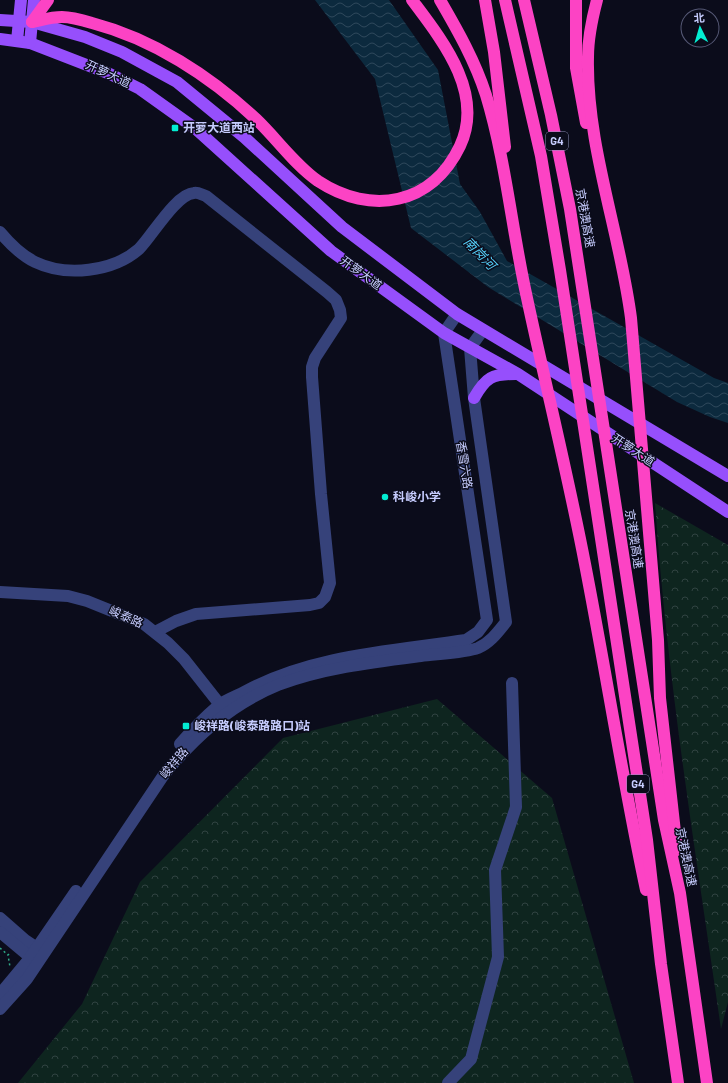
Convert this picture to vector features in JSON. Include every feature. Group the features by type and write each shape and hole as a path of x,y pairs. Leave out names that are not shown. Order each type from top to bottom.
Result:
{"highway":[{"path":"32,22 48,0"},
{"path":"32,22 50,18 76,19 105,27 148,44 189,67 233,99 257,119 301,166 318,181 350,197 383,201 399,199 429,186 452,162 461,144 466,126 467,108 464,89 457,70 442,41 412,0"},
{"path":"440,0 466,46 486,96 507,182 518,256 586,569 630,817 661,964"},
{"path":"484,0 500,97 507,159 507,182"},
{"name":"G4","path":"505,0 541,156 560,270 647,840 661,964 678,1083"},
{"name":"京港澳高速","path":"524,0 561,160 582,284 664,820 680,893 707,1083"},
{"path":"576,0 576,68 579,95 590,143 599,166 612,215 627,288 631,318 658,640 660,698 675,831 680,893"},
{"path":"596,0 589,35 588,82 599,166"}],"main road":[{"path":"17,41 21,0"},
{"path":"30,43 34,0"},
{"name":"开萝大道","path":"0,20 32,22 85,37 122,52 177,82 244,137 342,227 457,314 728,476"},
{"name":"开萝大道","path":"0,39 30,43 110,74 140,90 196,129 332,251 444,333 518,374 728,512"},
{"path":"474,398 486,380 493,376 518,374"}],"street":[{"path":"0,232 22,254 46,266 68,270 100,268 113,264 138,249 178,201 194,192 206,196 327,292 336,300 340,310 341,318 321,347 312,367 321,494 330,582 325,597 319,603 310,605 196,614 176,621 155,632"},
{"path":"444,333 457,314"},
{"path":"470,348 483,330"},
{"name":"香雪六路","path":"444,333 487,620"},
{"name":"香雪六路","path":"470,348 474,398 506,622"},
{"name":"峻泰路","path":"0,592 55,595 87,600 144,624 168,643 184,659 223,709"},
{"name":"峻祥路","path":"0,1009 27,979 37,956 161,768 195,727 261,683 294,670 320,663 466,640 478,632 487,620"},
{"name":"峻祥路","path":"223,709 278,685 308,676 377,662 478,648 494,638 506,622"},
{"path":"448,1083 471,1059 498,957 495,870 516,806 512,682"},
{"path":"0,918 25,940 37,956"},
{"path":"0,932 13,951 37,956"},
{"name":"峻祥路","path":"0,994 37,956"}],"path":[{"path":"0,948 13,951 10,967 19,973"}],"green space":[{"path":"655,503 728,545 728,1002 721,1029 683,767 660,569"},
{"path":"437,699 552,798 634,1083 18,1083 82,1004 140,882 283,738"}],"water":[{"name":"南岗河","path":"315,0 389,0 438,70 460,184 480,212 507,261 714,378 728,383 728,423 710,417 677,402 488,287 411,228 375,79"}],"place":[{"name":"开萝大道西站","path":"175,128"},
{"name":"科峻小学","path":"385,497"},
{"name":"峻祥路(峻泰路路口)站","path":"186,726"}]}
